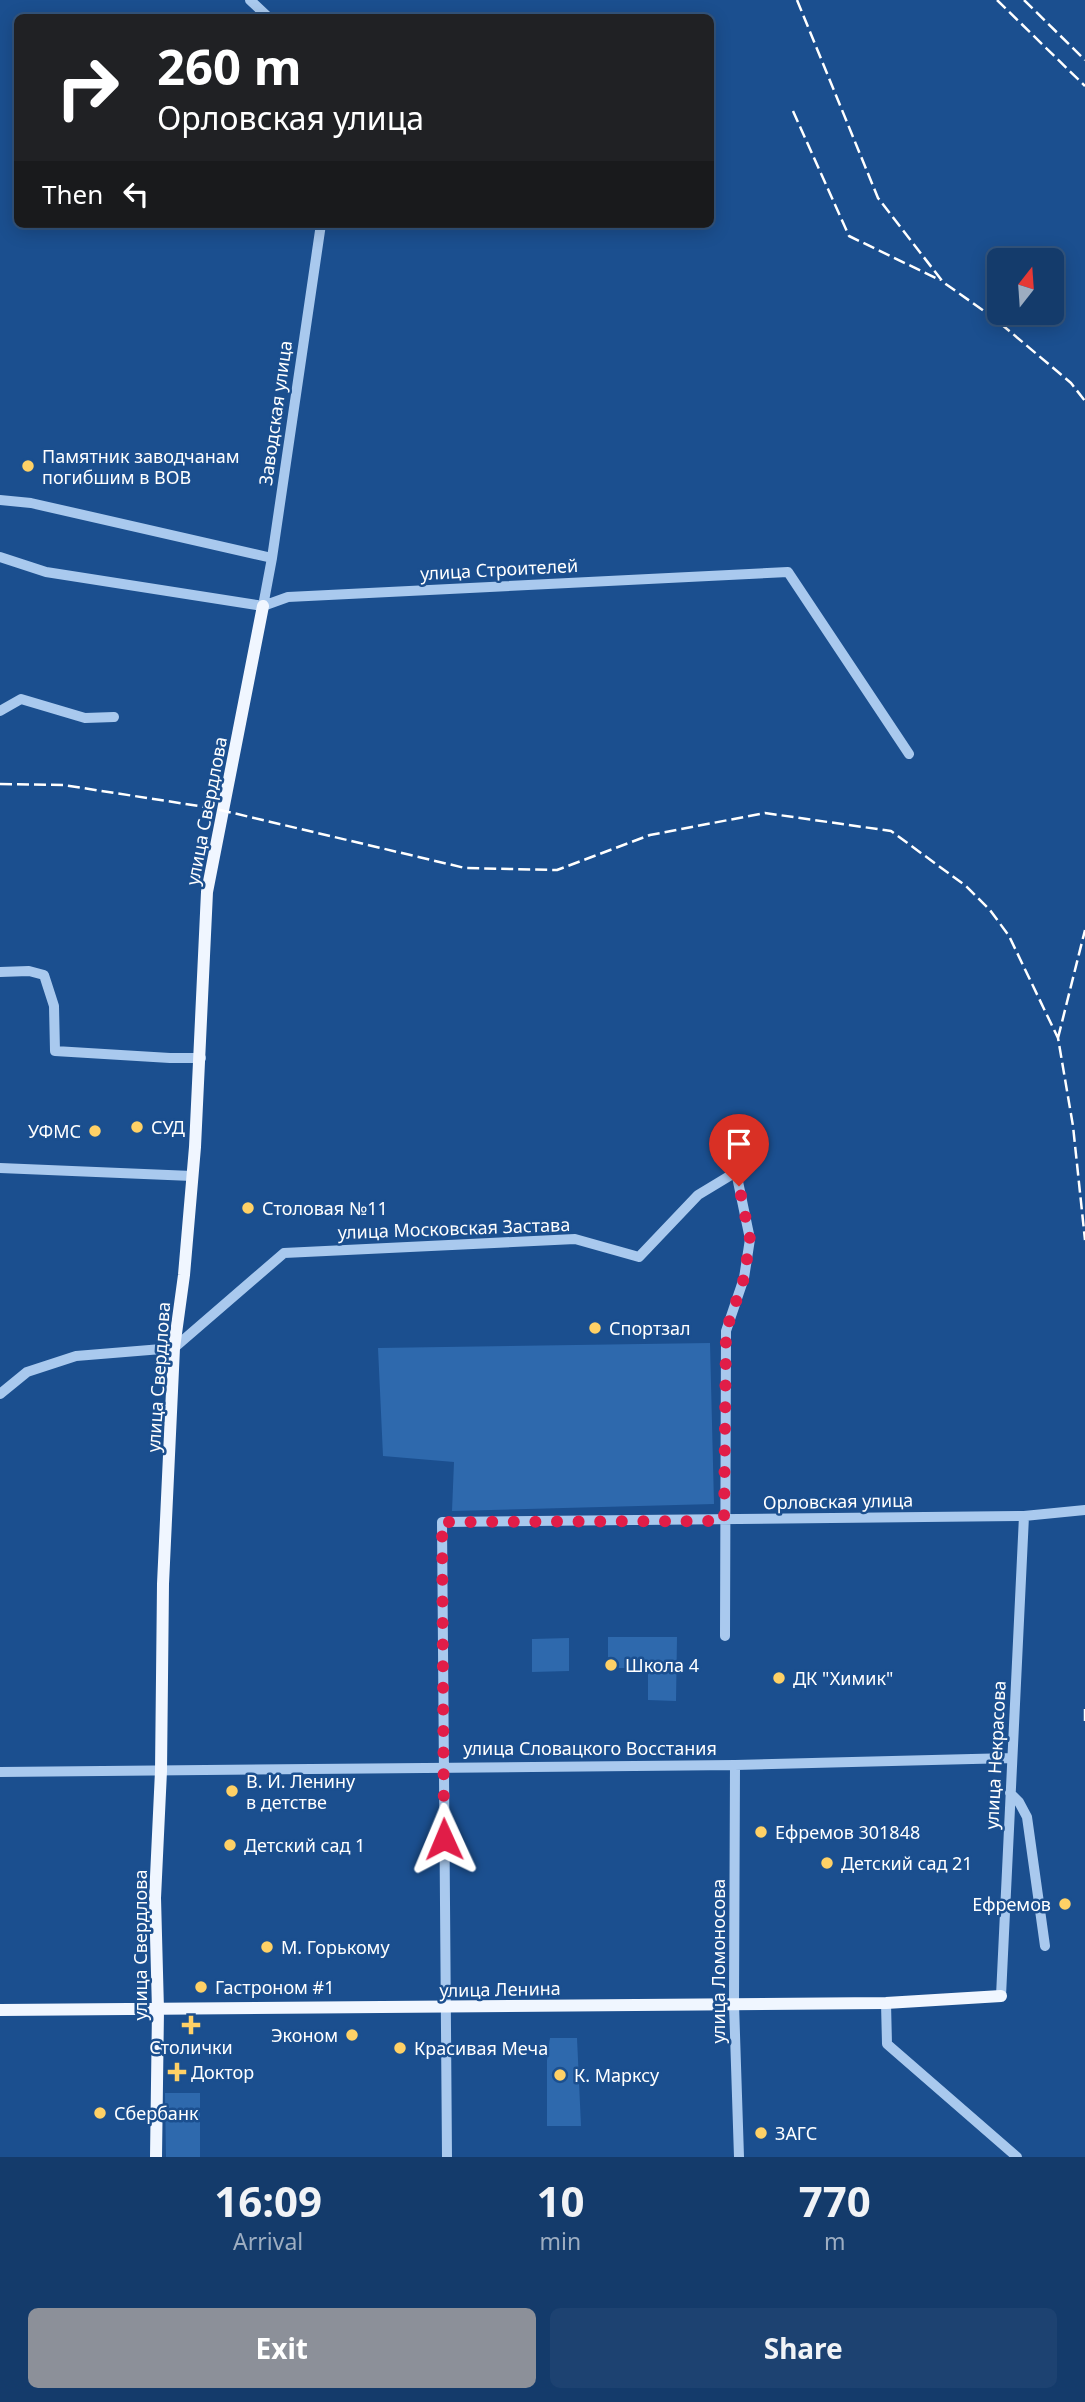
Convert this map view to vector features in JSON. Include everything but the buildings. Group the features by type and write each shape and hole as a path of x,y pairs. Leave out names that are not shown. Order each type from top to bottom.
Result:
{"main road":[{"name":"улица Свердлова","path":"156,2157 158,2010 155,1898 161,1771 163,1584 174,1348 184,1275 201,1058 207,892 263,606"},
{"name":"улица Ленина","path":"0,2010 886,2003 1001,1996"}],"street":[{"path":"250,0 265,14"},
{"name":"Заводская улица","path":"263,606 320,228"},
{"path":"0,500 31,503 272,558"},
{"name":"улица Строителей","path":"0,557 46,572 263,606 288,597 788,572 909,754"},
{"path":"0,711 21,699 85,718 114,717"},
{"path":"0,972 29,971 44,975 54,1006 55,1051 201,1058"},
{"path":"0,1168 192,1176"},
{"name":"улица Московская Застава","path":"174,1348 284,1253 575,1239 639,1257 698,1195 736,1172 750,1239 744,1278 726,1331 724,1521"},
{"path":"0,1394 27,1372 76,1356 174,1348"},
{"name":"Орловская улица","path":"443,1766 442,1522 1024,1516 1085,1510"},
{"name":"улица Некрасова","path":"1001,1996 1024,1516"},
{"path":"724,1521 725,1636"},
{"name":"улица Словацкого Восстания","path":"0,1772 735,1765 1012,1758"},
{"name":"улица Ломоносова","path":"735,1765 734,2004 739,2157"},
{"path":"443,1766 447,2157"},
{"path":"1010,1793 1019,1802 1027,1817 1045,1946"},
{"path":"886,2003 887,2044 1017,2157"}],"shaded area":[{"path":"710,1343 714,1504 452,1511 454,1462 383,1456 378,1348"},
{"path":"608,1637 677,1637 676,1701 648,1700 648,1668 608,1668"},
{"path":"569,1638 569,1671 532,1672 532,1639"},
{"path":"550,2038 577,2038 581,2126 547,2126 547,2060"},
{"path":"165,2093 200,2093 200,2157 166,2157"}],"railway":[{"path":"797,0 878,198 943,282 994,318 1071,383 1085,401"},
{"path":"997,0 1085,86"},
{"path":"1024,0 1085,60"},
{"path":"793,111 849,236 940,280"},
{"path":"0,784 63,785 212,808 465,868 557,870 650,835 765,813 891,831 966,886 990,910 1009,936 1058,1038 1073,1126 1085,1240"},
{"path":"1058,1038 1085,930"},
{"path":"1085,1709 1085,1722"}],"place":[{"name":"Памятник заводчанам погибшим в ВОВ","path":"28,466"},
{"name":"СУД","path":"137,1127"},
{"name":"УФМС","path":"95,1131"},
{"name":"Столовая №11","path":"248,1208"},
{"name":"Спортзал","path":"595,1328"},
{"name":"Школа 4","path":"611,1665"},
{"name":"ДК \"Химик\"","path":"779,1678"},
{"name":"В. И. Ленину в детстве","path":"232,1791"},
{"name":"Ефремов 301848","path":"761,1832"},
{"name":"Детский сад 1","path":"230,1845"},
{"name":"Детский сад 21","path":"827,1863"},
{"name":"Ефремов","path":"1065,1904"},
{"name":"М. Горькому","path":"267,1947"},
{"name":"Гастроном #1","path":"201,1987"},
{"name":"Столички","path":"191,2025"},
{"name":"Эконом","path":"352,2035"},
{"name":"Красивая Меча","path":"400,2048"},
{"name":"Доктор","path":"177,2072"},
{"name":"К. Марксу","path":"560,2075"},
{"name":"Сбербанк","path":"100,2113"},
{"name":"ЗАГС","path":"761,2133"}],"route":[{"path":"444,1839 442,1522 724,1521 726,1331 744,1278 750,1239 739,1186"}]}
